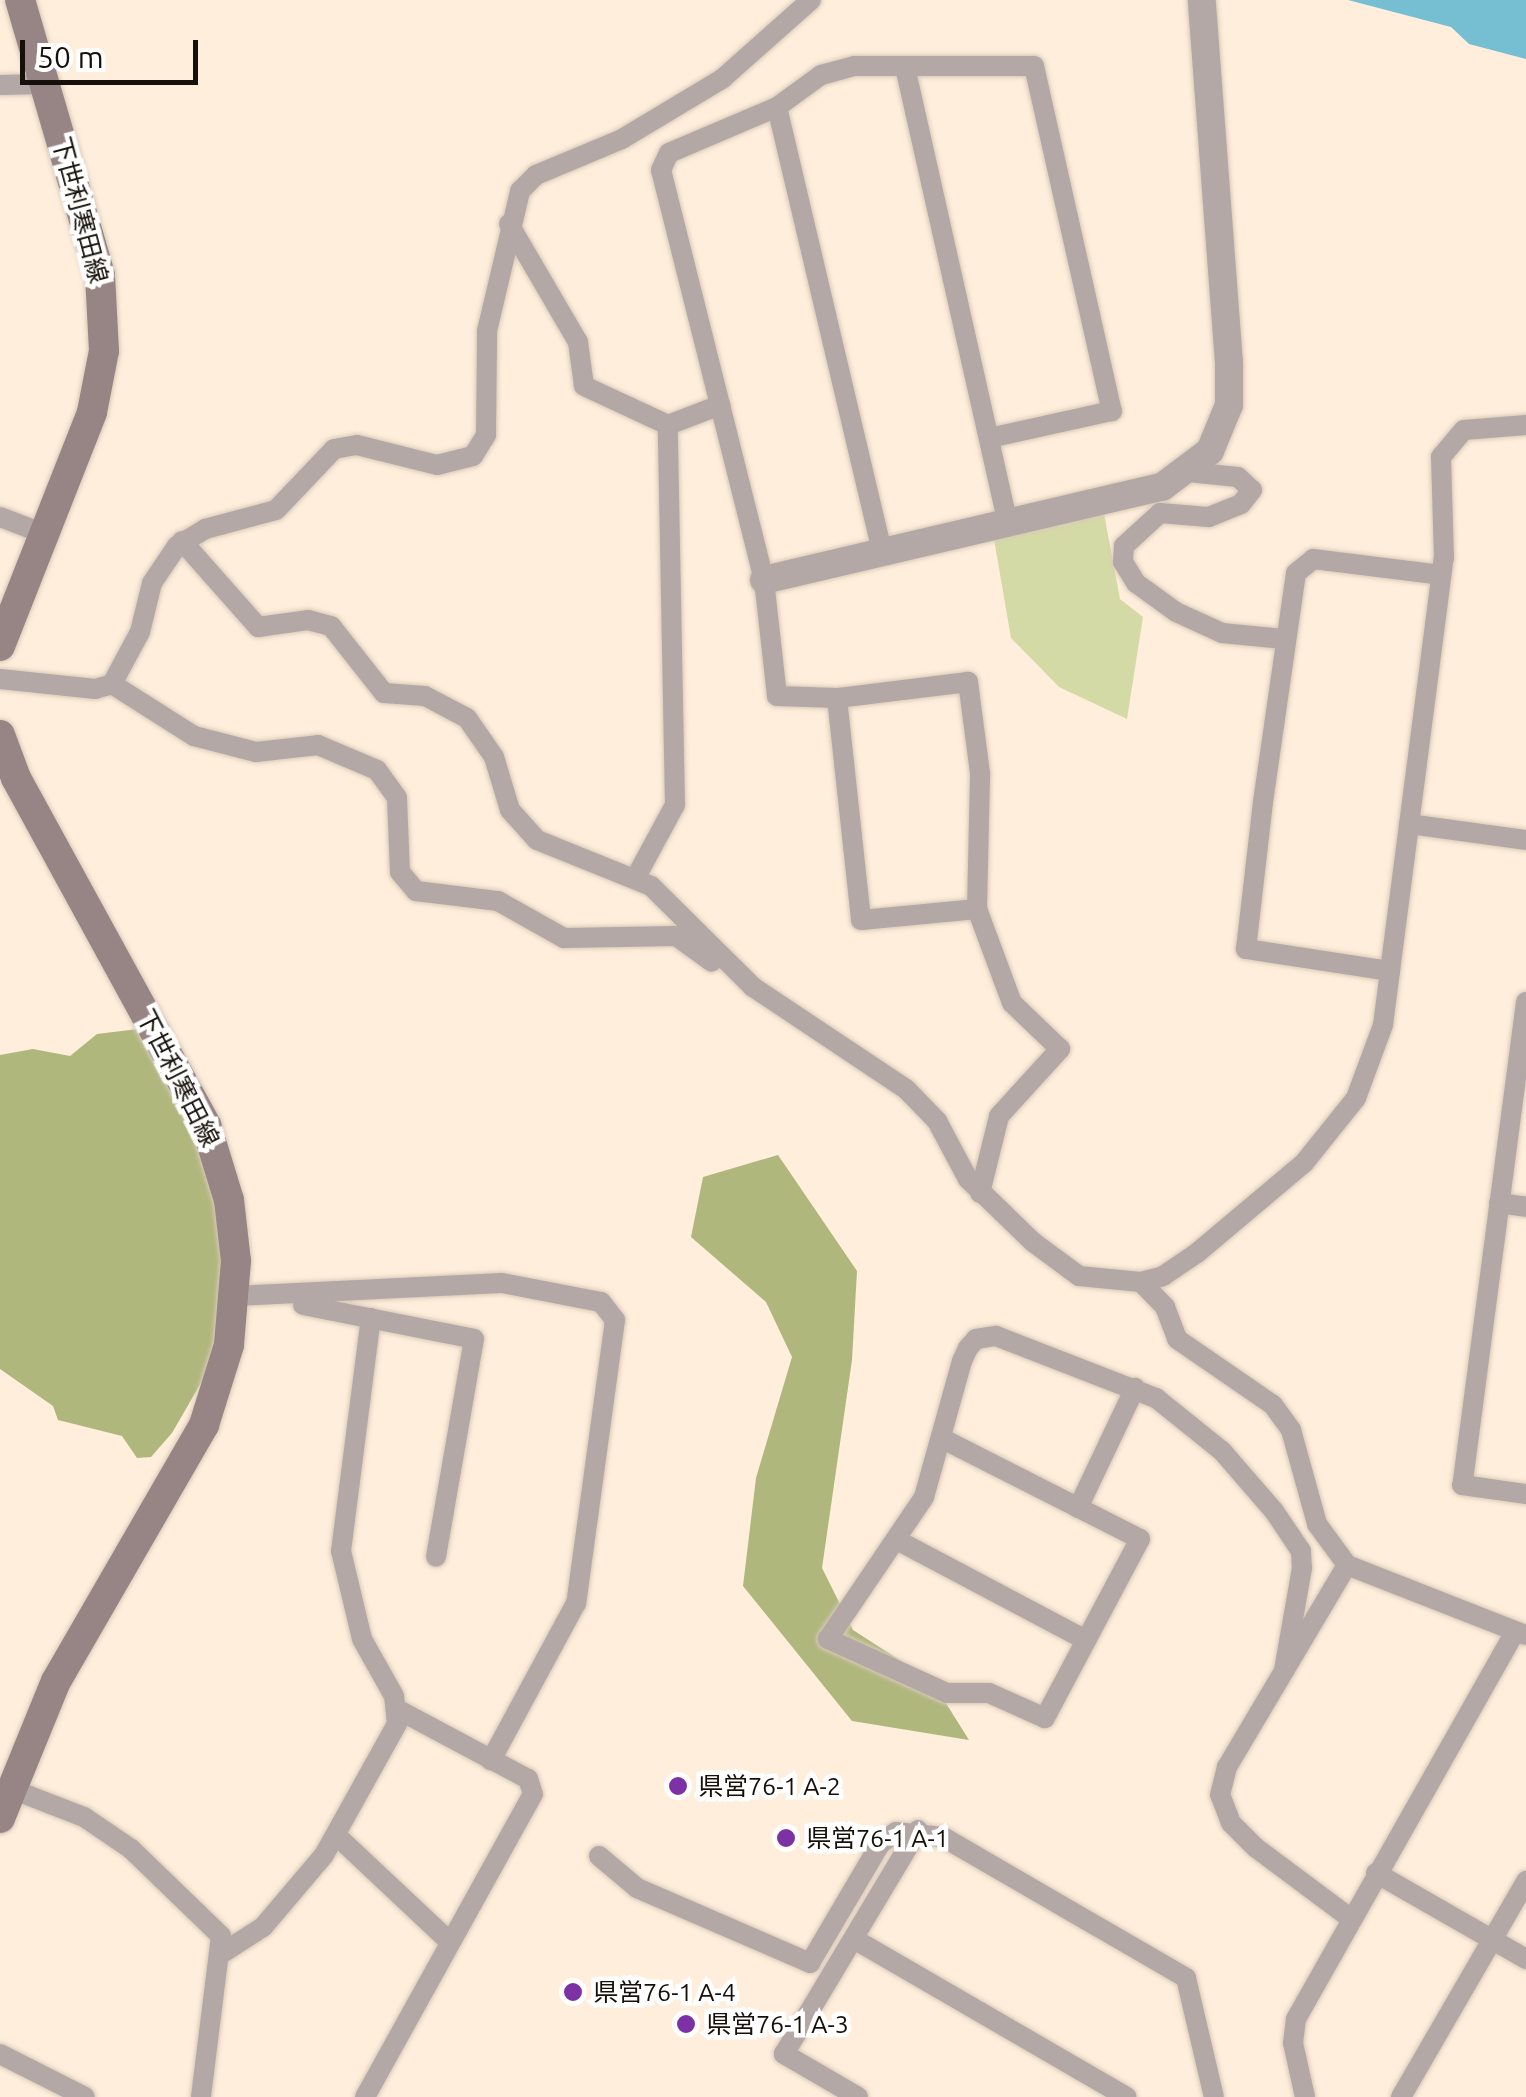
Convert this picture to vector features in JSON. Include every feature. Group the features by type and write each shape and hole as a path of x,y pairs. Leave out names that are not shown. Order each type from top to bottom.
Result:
{"main road":[{"name":"下世利寒田線","path":"0,646 92,412 104,351 100,275 20,0"},
{"name":"下世利寒田線","path":"0,739 206,1125 233,1222 235,1296 225,1366 204,1424 56,1681 0,1818"}],"street":[{"path":"0,679 95,690 112,684 140,632 152,583 182,541 276,510 322,456 340,447 437,464 473,456 486,435 486,331 508,224 520,192 536,174 622,140 722,79 811,0"},
{"path":"764,580 1148,491 1188,472 1222,432 1229,405 1202,0"},
{"path":"980,1193 999,1116 1060,1048 1012,1002 977,909 980,773 968,682 837,698 778,696 764,580 660,170 669,154 778,107 821,75 855,66 1034,66 1112,411 988,438"},
{"path":"905,67 1008,522"},
{"path":"0,85 45,84"},
{"path":"778,107 882,550"},
{"path":"508,224 578,342 584,386 668,425 720,405"},
{"path":"636,877 675,806 668,425"},
{"path":"182,541 258,626 308,620 332,626 384,694 425,696 467,718 494,757 510,810 538,840 636,877 765,996 917,1099 980,1193 1079,1276 1141,1282 1163,1276 1197,1253 1333,1134 1372,1064 1390,970 1441,576 1441,457 1464,430 1526,425"},
{"path":"1188,472 1238,477 1252,490 1242,504 1208,517 1160,513 1124,546 1124,562 1136,584 1176,612 1222,633 1284,639"},
{"path":"0,517 42,534"},
{"path":"1390,970 1246,950 1284,639 1296,574 1313,559 1441,576"},
{"path":"112,684 194,736 256,752 318,745 376,770 398,798 400,872 416,890 498,902 564,938 676,936 706,955 744,994 765,996"},
{"path":"837,698 860,920 977,909"},
{"path":"1409,824 1526,840"},
{"path":"1526,1002 1462,1485 1526,1494"},
{"path":"1499,1204 1526,1207"},
{"path":"1141,1282 1165,1308 1176,1339 1273,1404 1291,1430 1317,1524 1347,1565 1520,1634 1376,1872 1296,2019 1293,2043 1306,2097"},
{"path":"272,1299 502,1283 600,1302 614,1320 576,1603 492,1760"},
{"path":"235,1296 272,1299 474,1339 436,1557"},
{"path":"364,2097 533,1794 528,1780 399,1710 362,1639 341,1551 370,1318"},
{"path":"941,1438 1140,1539 1045,1718 989,1694 947,1693 828,1639 924,1496 962,1361 976,1338 1006,1338 1156,1398 1222,1452 1293,1536 1302,1568 1284,1670"},
{"path":"1078,1508 1134,1388"},
{"path":"897,1540 1086,1640"},
{"path":"1347,1565 1227,1767 1220,1796 1231,1822 1256,1848 1350,1918"},
{"path":"224,1952 262,1926 338,1836 399,1710"},
{"path":"10,1788 84,1817 131,1849 215,1927 224,1952 201,2097"},
{"path":"858,2097 784,2054 918,1830"},
{"path":"599,1856 638,1888 810,1963 880,1844 896,1832 918,1830 944,1837 1186,1978 1214,2097"},
{"path":"338,1836 450,1942"},
{"path":"1376,1872 1526,1959"},
{"path":"1401,2097 1526,1881"},
{"path":"854,1940 1127,2097"},
{"path":"0,2054 85,2097"}],"green space":[{"path":"1100,492 1120,599 1143,617 1127,719 1059,687 1011,638 990,516"},
{"path":"138,1029 186,1085 221,1203 229,1286 205,1376 172,1433 151,1457 137,1458 122,1436 58,1420 53,1406 0,1369 0,1055 33,1049 70,1056 97,1034"},
{"path":"778,1155 857,1271 852,1360 822,1568 853,1630 932,1681 969,1740 852,1721 743,1586 756,1478 792,1357 766,1302 691,1237 703,1177"}],"water":[{"path":"1348,0 1526,0 1526,59 1469,44 1451,27"}],"place":[{"name":"県営76-1 A-2","path":"678,1786"},
{"name":"県営76-1 A-1","path":"786,1838"},
{"name":"県営76-1 A-4","path":"573,1992"},
{"name":"県営76-1 A-3","path":"686,2024"}]}
